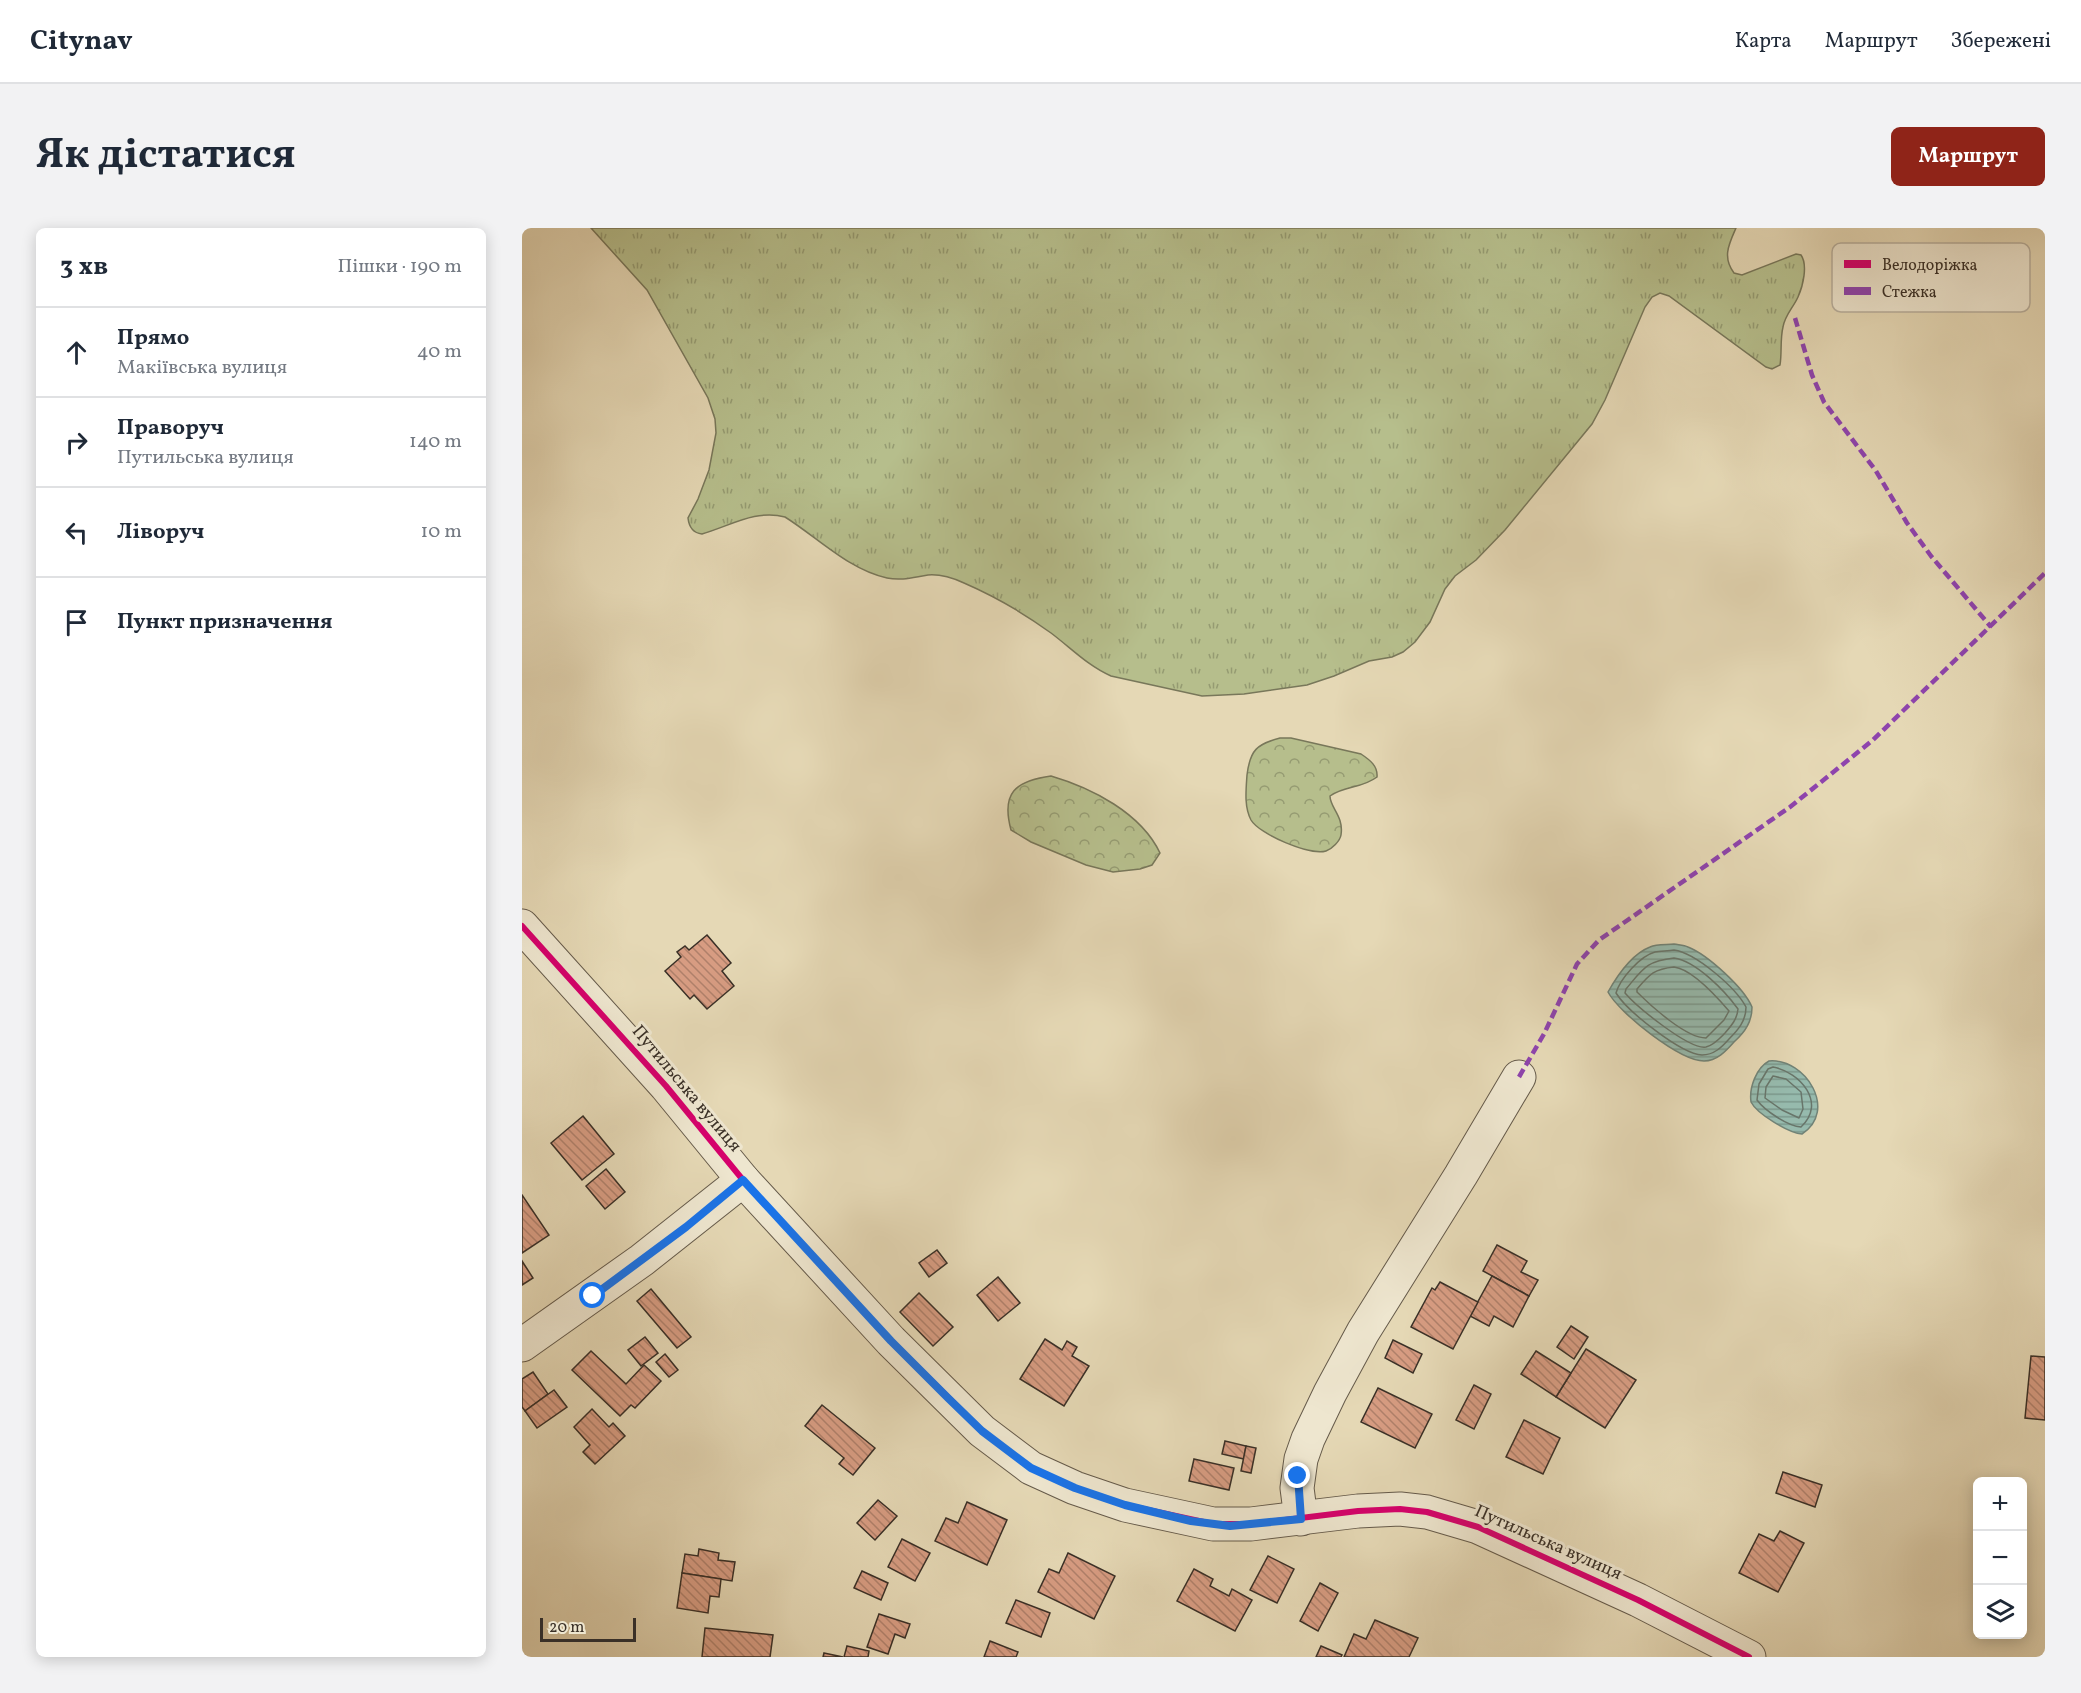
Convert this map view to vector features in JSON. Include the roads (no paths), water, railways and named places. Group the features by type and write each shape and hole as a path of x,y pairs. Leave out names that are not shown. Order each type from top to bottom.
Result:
{"street":[{"name":"Путильська вулиця","path":"522,926 666,1086 743,1180 891,1341 982,1431 1031,1468 1075,1488 1105,1498 1191,1521 1230,1526 1358,1511 1400,1509 1427,1512 1469,1524 1638,1600 1749,1657"},
{"path":"1301,1519 1297,1488 1299,1468 1308,1439 1330,1393 1363,1332 1519,1077"},
{"path":"522,1345 651,1253 743,1180"}],"water":[{"path":"1674,944 1688,947 1715,964 1734,982 1752,1007 1751,1017 1745,1030 1724,1052 1713,1059 1704,1061 1693,1059 1666,1045 1624,1012 1608,992 1620,973 1643,950 1653,946"},
{"path":"1769,1061 1783,1062 1795,1068 1813,1088 1817,1100 1817,1112 1812,1124 1802,1134 1774,1122 1754,1107 1751,1102 1754,1079 1760,1068"}]}
